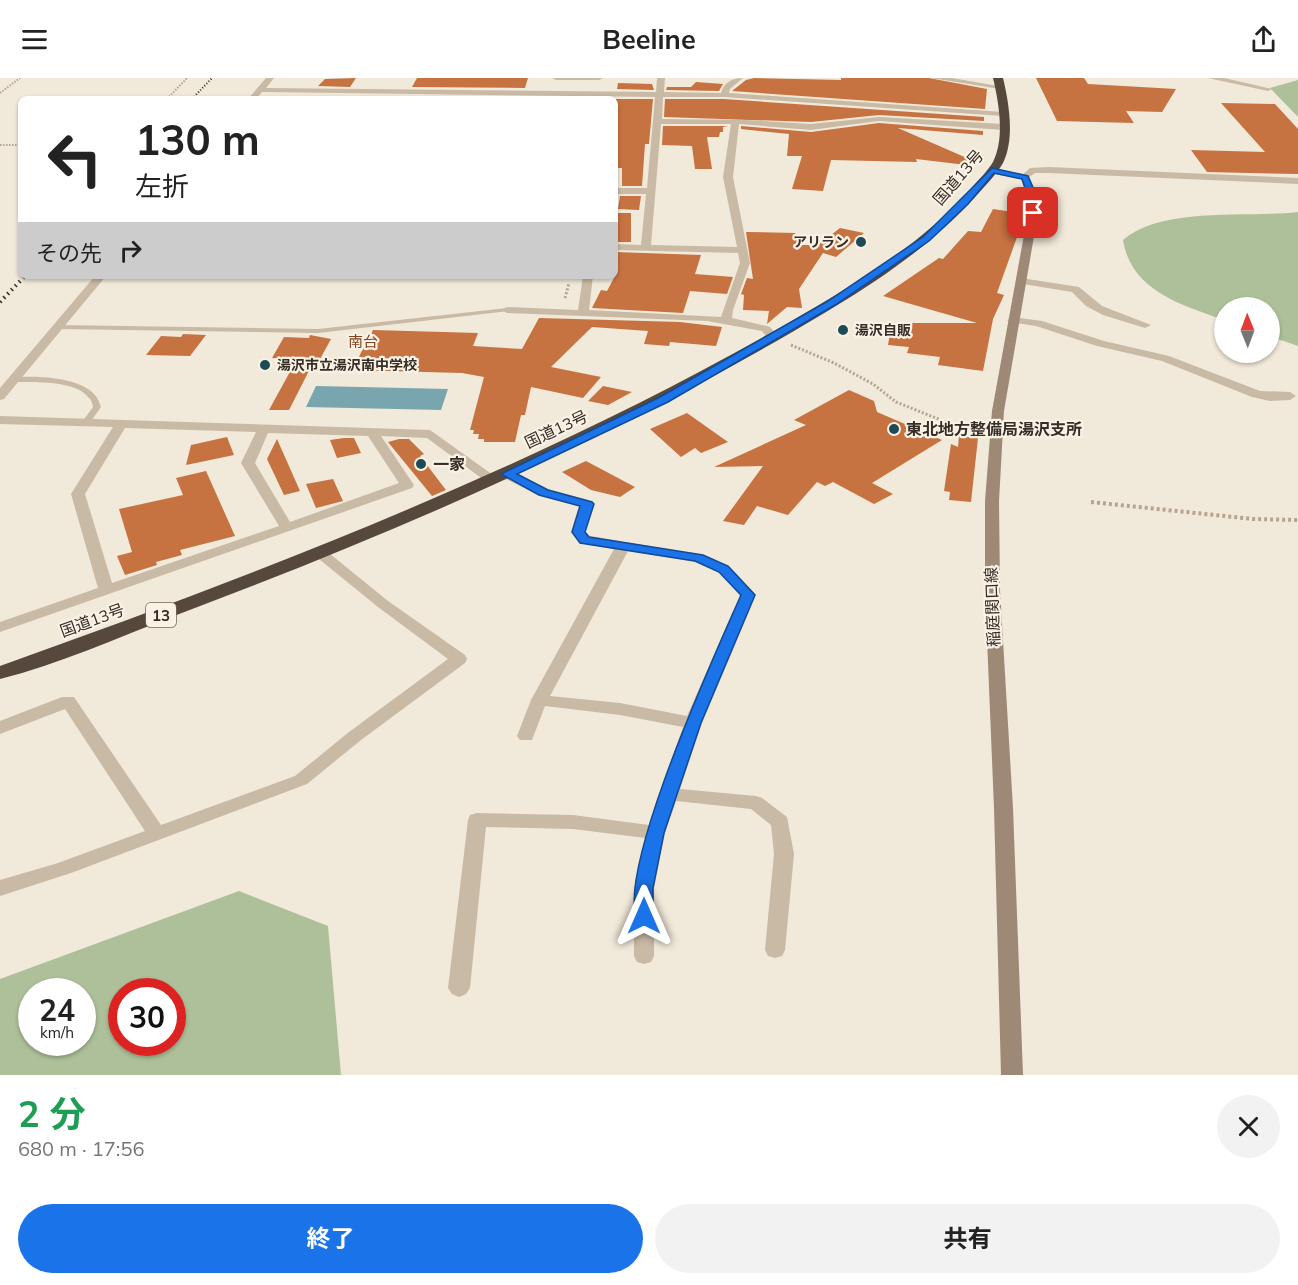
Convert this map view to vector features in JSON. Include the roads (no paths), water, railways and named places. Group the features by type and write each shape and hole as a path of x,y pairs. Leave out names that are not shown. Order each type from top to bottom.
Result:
{"highway":[{"name":"国道13号","path":"0,673 150,619 500,477 664,400 773,338 874,275 926,239 965,202 992,171 1002,153 1003,114 999,82"}],"main road":[{"path":"992,171 1026,177"},
{"name":"稲庭関口線","path":"1012,1075 1002,771 990,578 994,442 1033,213 1033,197 1026,177"}],"street":[{"path":"254,96 270,78"},
{"path":"355,95 366,78"},
{"path":"551,96 556,78 599,78"},
{"path":"646,248 661,78"},
{"path":"724,94 726,88 739,78"},
{"path":"935,78 999,82"},
{"path":"1212,78 1268,89"},
{"path":"259,90 355,95 455,92 551,96 724,94 1003,114"},
{"path":"656,121 735,122 812,127 879,119 1003,127"},
{"path":"726,321 727,310 745,263 728,177 735,122"},
{"path":"1026,177 1034,170 1049,170 1298,181"},
{"path":"618,191 650,191"},
{"path":"618,248 741,250"},
{"path":"0,396 98,279"},
{"path":"583,313 588,279"},
{"path":"1021,281 1075,289 1085,301 1099,310 1145,325"},
{"path":"507,310 726,321 766,329 773,338"},
{"path":"1013,320 1038,323 1092,342 1165,358 1256,394 1270,397 1290,396"},
{"path":"0,420 430,434 500,477 587,504 578,532 585,540 698,558 724,569 748,595 693,723 656,833 644,888 644,956"},
{"path":"106,590 78,495 122,423"},
{"path":"264,428 248,463 287,528"},
{"path":"0,627 407,485 372,432"},
{"path":"526,736 539,700 624,545"},
{"path":"0,888 157,834 301,780 355,736 459,659 383,604 319,552"},
{"path":"539,700 620,709 693,723"},
{"path":"0,728 68,701 157,834"},
{"path":"669,794 756,803 780,822 784,854 775,950"},
{"path":"459,987 477,820 573,822 656,833"}],"lane":[{"path":"58,327 318,331 507,310"},
{"path":"14,380 58,382 85,391 96,401 97,407 86,423"}],"water":[{"path":"316,386 448,389 441,410 306,407"}],"railway":[{"path":"195,96 212,78"},
{"path":"0,302 22,279"}],"place":[{"name":"アリラン","path":"861,242"},
{"name":"湯沢自販","path":"843,330"},
{"name":"湯沢市立湯沢南中学校","path":"265,365"},
{"name":"東北地方整備局湯沢支所","path":"894,429"},
{"name":"一家","path":"421,464"}],"district":[{"name":"南台","path":"363,341"}]}
